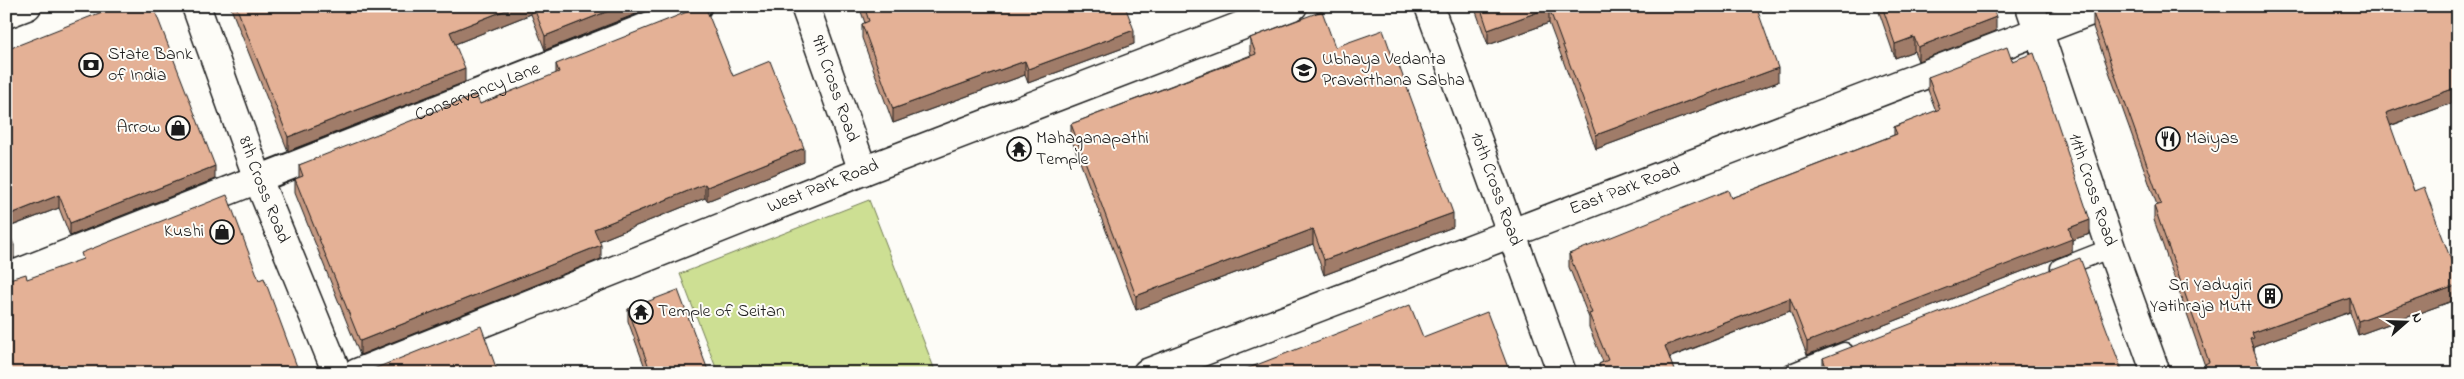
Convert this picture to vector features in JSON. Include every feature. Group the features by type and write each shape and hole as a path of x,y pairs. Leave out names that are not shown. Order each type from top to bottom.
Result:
{"street":[{"path":"6,14 27,6"},
{"name":"8th Cross Road","path":"196,6 258,179 337,373"},
{"name":"Conservancy Lane","path":"258,179 698,6"},
{"name":"9th Cross Road","path":"805,6 863,171"},
{"name":"West Park Road","path":"357,373 863,171 1294,6"},
{"name":"10th Cross Road","path":"1428,6 1510,235 1562,373"},
{"name":"East Park Road","path":"1147,373 1510,235 2034,19 2104,6"},
{"name":"11th Cross Road","path":"2034,19 2111,248 2156,373"},
{"path":"6,278 258,179"}],"lane":[{"path":"2047,273 2111,248"},
{"path":"1791,373 1855,348"}],"green space":[{"path":"869,200 936,373 718,373 680,274"}],"building":[{"path":"117,6 153,6 215,166 70,223 59,195 6,216 6,50"},
{"path":"236,6 516,6 450,32 465,68 288,137"},
{"path":"533,6 621,6 545,36"},
{"path":"705,6 733,76 770,61 804,148 707,187 705,184 594,229 601,245 360,341 295,179 303,176 299,165 476,95 480,104 559,72 556,64"},
{"path":"864,6 1125,6 1134,30 1028,69 1025,61 893,109 862,24 869,21"},
{"path":"1480,6 1756,6 1778,68 1596,135 1549,8 1488,30"},
{"path":"1882,6 1992,6 1996,17 1918,47 1914,37 1895,44"},
{"path":"2107,6 2458,6 2458,87 2386,113 2414,191 2424,187 2458,279 2458,285 2358,321 2350,298 2252,333 2254,338 2250,339 2262,373 2209,373 2205,364 2209,362 2154,206 2161,204 2093,13"},
{"path":"1322,11 1335,47 1383,30 1395,64 1398,63 1453,213 1324,260 1313,229 1136,296 1071,124 1256,54 1250,38"},
{"path":"2007,47 2012,61 2034,53 2090,220 2069,228 2072,239 1807,342 1790,298 1665,346 1675,373 1602,373 1599,364 1608,360 1589,314 1592,313 1569,254 1728,190 1731,198 1897,134 1894,127 1940,109 1928,77"},
{"path":"227,195 259,280 264,278 299,372 6,373 6,280 26,274 27,279 83,259 81,253"},
{"path":"6,225 14,245 6,249"},
{"path":"2080,258 2123,373 1828,373 1823,358"},
{"path":"678,290 709,373 651,373 628,309"},
{"path":"1410,305 1423,337 1487,312 1510,373 1236,373"},
{"path":"481,326 498,373 372,373 371,370"}],"place":[{"name":"State Bank of India","path":"91,65"},
{"name":"Ubhaya Vedanta Pravarthana Sabha","path":"1304,70"},
{"name":"Arrow","path":"178,128"},
{"name":"Maiyas","path":"2168,139"},
{"name":"Mahaganapathi Temple","path":"1019,149"},
{"name":"Kushi","path":"222,232"},
{"name":"Sri Yadugiri Yatihraja Mutt","path":"2270,296"},
{"name":"Temple of Seitan","path":"641,312"}]}
